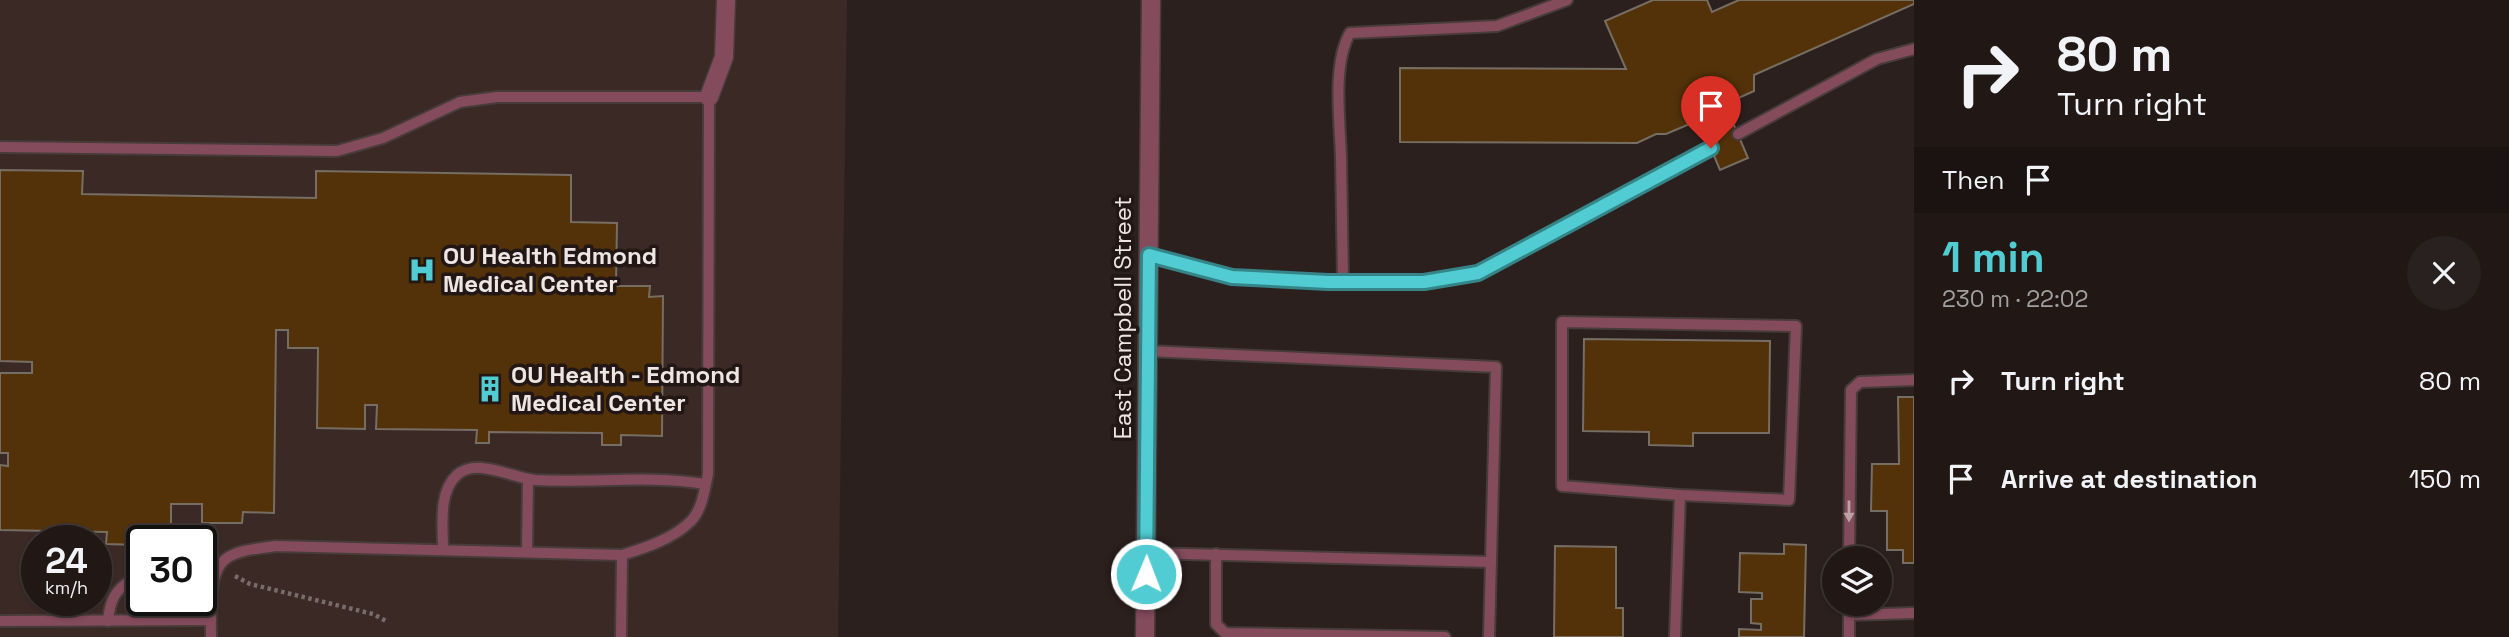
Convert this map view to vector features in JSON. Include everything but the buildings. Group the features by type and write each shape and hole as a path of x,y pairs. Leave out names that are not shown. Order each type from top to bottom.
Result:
{"street":[{"path":"709,97 724,57 726,0"},
{"name":"East Campbell Street","path":"1145,637 1151,0"}],"lane":[{"path":"1343,282 1340,98 1342,58 1345,41 1350,33 1497,26 1567,0"},
{"path":"1738,134 1877,59 1914,49"},
{"path":"0,147 337,151 383,138 460,102 497,97 709,97 708,460 702,501 693,520 650,546 622,555 275,546 243,551 225,559 217,570"},
{"path":"1149,255 1232,277 1343,282 1424,282 1478,273 1711,148"},
{"path":"1562,322 1796,326 1789,500 1680,495 1562,486 1562,322"},
{"path":"1148,351 1496,367 1489,637"},
{"path":"1849,546 1851,390 1860,382 1914,380"},
{"path":"443,550 443,510 447,485 460,472 480,468 528,479 680,480 705,484"},
{"path":"527,552 528,479"},
{"path":"1675,637 1680,495"},
{"path":"1146,553 1491,562"},
{"path":"1216,554 1216,624 1224,633 1445,637"},
{"path":"621,637 622,555"},
{"path":"108,621 110,604 115,593 126,585"},
{"path":"1892,612 1914,613"},
{"path":"211,616 211,637"},
{"path":"1849,616 1849,637"},
{"path":"0,621 211,620"}],"path":[{"path":"219,567 250,584 373,614 388,622"}],"shaded area":[{"name":"OU Health Edmond Medical Center","path":"0,0 847,0 838,637 0,637"}],"place":[{"name":"OU Health Edmond Medical Center","path":"422,270"},
{"name":"OU Health - Edmond Medical Center","path":"490,389"}],"route":[{"path":"1146,574 1149,255 1232,277 1328,282 1424,282 1478,273 1711,148"}]}
